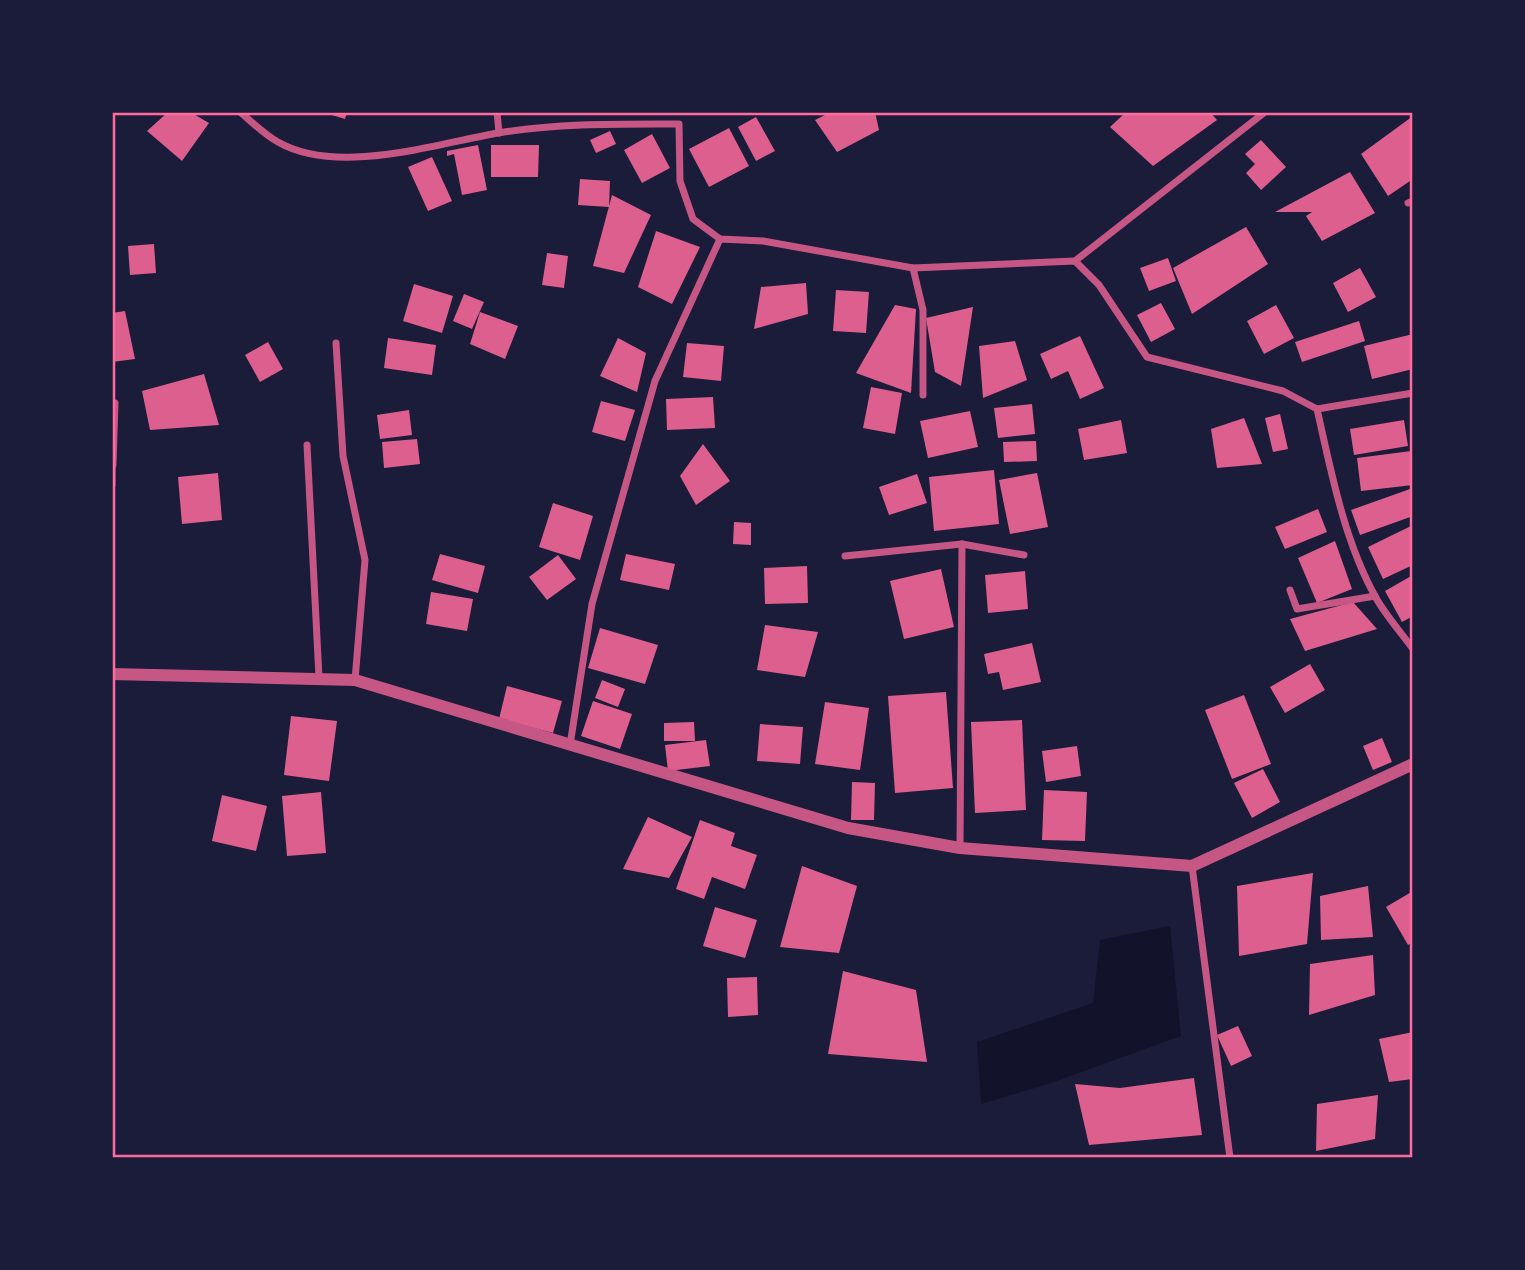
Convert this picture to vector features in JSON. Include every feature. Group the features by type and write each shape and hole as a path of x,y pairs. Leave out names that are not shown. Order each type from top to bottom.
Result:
{"street":[{"path":"240,112 278,142 310,154 404,154 499,133 586,124 679,124 680,181 693,219 720,239 763,241 913,268 1075,261 1265,112"},
{"path":"497,112 499,133"},
{"path":"570,746 592,604 655,381 720,239"},
{"path":"1075,261 1099,285 1147,356 1283,391 1317,409 1413,393"},
{"path":"913,268 923,310 923,395"},
{"path":"336,343 343,456 365,560 355,680"},
{"path":"112,485 115,403"},
{"path":"1317,409 1339,507 1375,596 1413,649"},
{"path":"307,445 318,677"},
{"path":"961,544 961,848"},
{"path":"845,556 961,544 1024,555"},
{"path":"1290,590 1297,609 1375,596"},
{"path":"112,674 355,680 848,828 961,848 1192,866 1413,764"},
{"path":"1192,866 1230,1158"}],"shaded area":[{"path":"1170,926 1181,1036 1048,1084 981,1104 977,1042 1093,1003 1100,940"}],"building":[{"path":"168,112 190,112 209,123 182,161 147,131"},
{"path":"322,112 347,112 345,119"},
{"path":"831,112 875,112 879,130 837,152 815,120"},
{"path":"1126,112 1210,112 1217,120 1153,166 1110,127"},
{"path":"1413,116 1413,179 1388,196 1361,154"},
{"path":"756,117 775,151 756,161 738,127"},
{"path":"729,128 749,166 709,187 689,149"},
{"path":"610,131 616,144 596,153 590,140"},
{"path":"652,134 670,168 642,183 624,150"},
{"path":"1261,140 1286,167 1261,190 1246,173 1255,164 1245,154"},
{"path":"478,145 487,190 462,195 454,154 447,156 447,151"},
{"path":"491,145 539,145 538,177 491,177"},
{"path":"432,157 452,201 428,211 408,167"},
{"path":"1350,172 1375,213 1322,241 1306,216 1312,212 1275,212"},
{"path":"580,179 610,181 609,207 578,205"},
{"path":"612,195 651,215 624,273 593,266"},
{"path":"1246,227 1268,264 1192,314 1173,268"},
{"path":"656,231 700,247 672,304 638,287"},
{"path":"154,244 156,273 130,275 128,246"},
{"path":"547,253 568,256 564,288 542,285"},
{"path":"1168,258 1176,281 1149,291 1140,268"},
{"path":"1360,268 1376,297 1348,312 1333,283"},
{"path":"806,283 808,314 754,329 761,287"},
{"path":"414,284 453,296 442,333 403,321"},
{"path":"836,290 869,292 866,333 833,331"},
{"path":"464,294 484,302 472,329 453,321"},
{"path":"1161,303 1175,329 1151,342 1137,315"},
{"path":"895,305 916,309 911,393 856,373"},
{"path":"1276,305 1294,338 1264,354 1247,321"},
{"path":"973,307 961,386 935,372 926,318"},
{"path":"125,311 135,359 112,362 112,313"},
{"path":"480,312 518,326 505,359 470,344"},
{"path":"1359,321 1365,341 1302,362 1295,342"},
{"path":"1413,334 1413,369 1372,379 1364,346"},
{"path":"1080,336 1104,388 1080,399 1068,371 1051,379 1040,354"},
{"path":"388,338 436,345 432,375 384,368"},
{"path":"618,338 646,353 637,392 600,376"},
{"path":"1015,341 1027,380 983,398 979,346"},
{"path":"268,342 283,369 260,382 245,355"},
{"path":"687,343 724,346 721,381 683,377"},
{"path":"204,374 219,425 150,430 142,391"},
{"path":"871,387 902,393 895,434 863,428"},
{"path":"713,397 715,428 667,430 666,399"},
{"path":"601,401 635,410 625,441 592,432"},
{"path":"1032,404 1035,434 998,438 994,408"},
{"path":"409,410 412,435 380,439 377,415"},
{"path":"970,411 978,447 928,458 920,421"},
{"path":"1280,414 1288,449 1273,452 1265,418"},
{"path":"1244,418 1262,464 1217,468 1211,429"},
{"path":"1121,420 1127,453 1084,460 1078,429"},
{"path":"1404,420 1408,446 1354,455 1350,429"},
{"path":"417,439 420,464 384,468 382,442"},
{"path":"1036,441 1037,461 1004,462 1003,442"},
{"path":"703,444 730,481 696,505 680,476"},
{"path":"1411,451 1413,485 1361,491 1357,458"},
{"path":"994,470 999,524 934,531 929,477"},
{"path":"218,473 222,520 182,524 178,477"},
{"path":"1037,473 1048,527 1010,534 999,480"},
{"path":"917,474 927,503 889,515 879,487"},
{"path":"1410,489 1413,516 1360,535 1351,510"},
{"path":"553,503 593,516 580,560 539,547"},
{"path":"1318,509 1327,532 1285,549 1275,527"},
{"path":"734,522 751,523 751,545 733,544"},
{"path":"1413,525 1413,565 1383,579 1368,547"},
{"path":"1335,541 1352,589 1317,603 1298,558"},
{"path":"440,554 485,566 478,593 432,580"},
{"path":"626,554 675,564 669,590 620,580"},
{"path":"558,555 576,579 547,600 529,577"},
{"path":"807,566 808,603 765,604 764,568"},
{"path":"941,569 954,627 904,639 890,581"},
{"path":"1025,571 1028,609 988,613 985,575"},
{"path":"1413,575 1413,616 1402,622 1385,591"},
{"path":"431,592 473,599 467,631 426,624"},
{"path":"1353,602 1377,629 1305,651 1290,619"},
{"path":"765,625 818,632 805,677 757,670"},
{"path":"600,628 658,645 645,684 588,668"},
{"path":"1032,643 1041,682 1003,690 999,672 988,674 984,654"},
{"path":"1310,664 1325,690 1285,713 1270,687"},
{"path":"602,680 625,689 618,707 595,698"},
{"path":"507,686 562,701 553,733 499,719"},
{"path":"946,692 953,788 895,793 888,696"},
{"path":"1244,695 1271,764 1232,779 1205,710"},
{"path":"593,701 632,714 620,749 581,736"},
{"path":"825,702 869,708 860,770 815,764"},
{"path":"291,716 337,721 329,781 284,775"},
{"path":"1022,720 1026,810 975,813 971,722"},
{"path":"694,722 695,741 664,741 664,723"},
{"path":"760,724 803,727 800,764 757,761"},
{"path":"1382,738 1392,762 1373,770 1363,746"},
{"path":"706,740 710,766 668,771 665,745"},
{"path":"1077,746 1081,776 1046,782 1042,751"},
{"path":"1263,769 1280,802 1252,818 1234,783"},
{"path":"852,782 875,783 874,820 851,820"},
{"path":"1044,790 1087,792 1085,841 1042,840"},
{"path":"321,792 326,853 287,856 282,796"},
{"path":"222,795 267,806 256,851 212,841"},
{"path":"648,817 692,837 669,878 623,869"},
{"path":"700,820 735,833 731,846 757,855 745,889 712,877 704,899 676,889"},
{"path":"802,866 857,886 839,953 780,947"},
{"path":"1313,873 1307,944 1239,956 1237,886"},
{"path":"1368,886 1373,937 1321,940 1320,896"},
{"path":"1413,891 1413,942 1408,945 1386,907"},
{"path":"715,907 757,920 745,958 703,946"},
{"path":"1373,955 1375,995 1309,1015 1310,964"},
{"path":"843,971 916,990 927,1062 828,1054"},
{"path":"757,977 758,1015 728,1017 727,978"},
{"path":"1238,1026 1252,1056 1231,1066 1217,1035"},
{"path":"1413,1032 1413,1079 1389,1082 1379,1039"},
{"path":"1194,1078 1202,1135 1089,1145 1075,1084 1120,1088"},
{"path":"1378,1095 1375,1139 1316,1151 1317,1104"}]}
